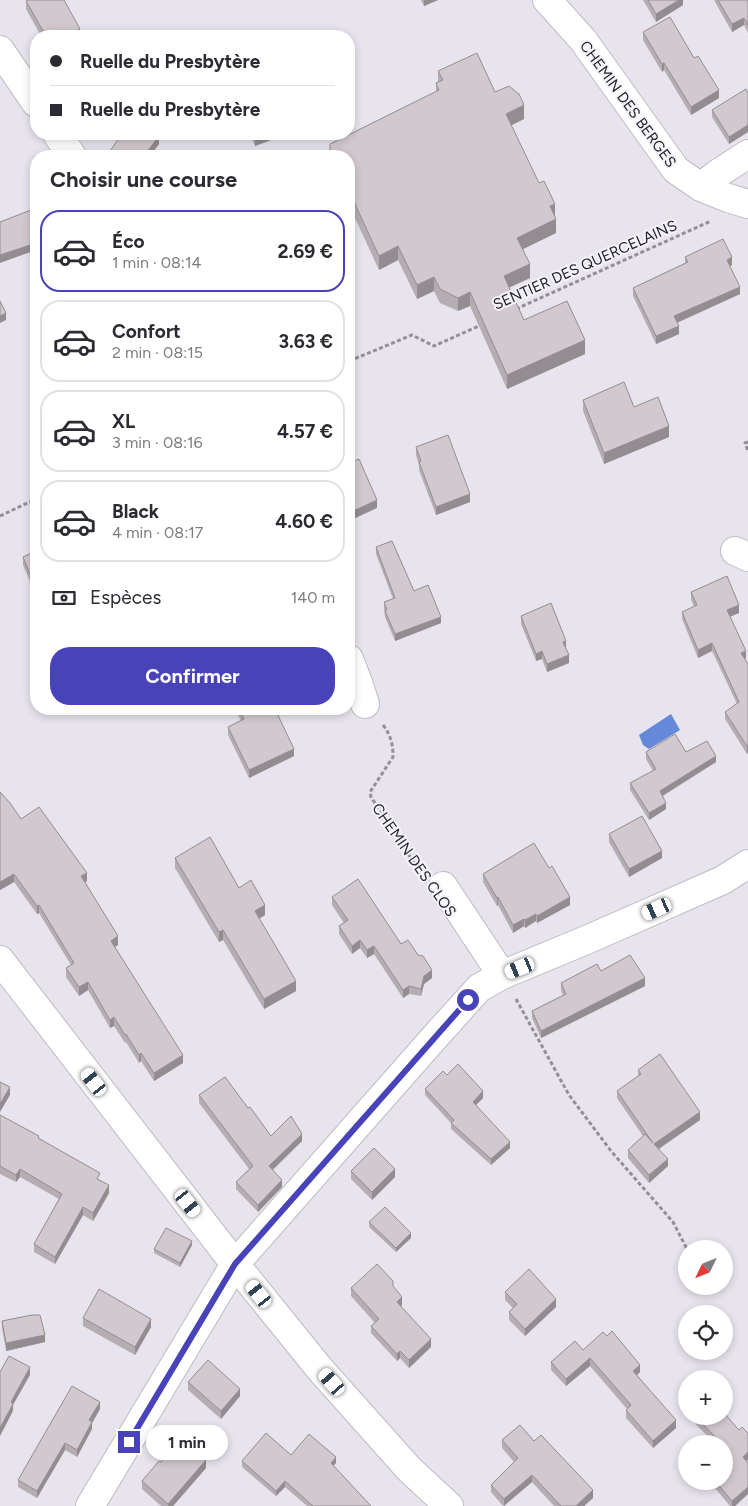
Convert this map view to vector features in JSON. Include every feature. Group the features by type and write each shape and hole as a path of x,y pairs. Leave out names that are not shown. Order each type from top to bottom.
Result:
{"street":[{"name":"CHEMIN DES BERGES","path":"547,0 583,40 676,170 701,187 748,204"},
{"path":"0,50 30,94"},
{"path":"701,187 716,174 748,154"},
{"path":"355,674 365,704"},
{"path":"90,1506 235,1264 479,988 502,975 723,880 748,864"},
{"path":"432,881 502,975"},
{"path":"0,960 235,1264 319,1368 371,1428 449,1506"}],"path":[{"name":"SENTIER DES QUERCELAINS","path":"515,309 748,204"},
{"name":"SENTIER DES QUERCELAINS","path":"355,359 412,335 434,346 488,322"},
{"path":"748,442 745,443 748,451"},
{"path":"0,516 30,502"},
{"name":"CHEMIN DES CLOS","path":"365,704 387,731 393,747 393,757 370,792 371,797 432,881"},
{"path":"502,975 569,1094 611,1151 673,1222 682,1240"}],"water":[{"path":"671,714 680,730 649,749 643,745 639,735"}],"building":[{"path":"64,0 80,29 43,30 26,1"},
{"path":"648,0 679,0 656,14"},
{"path":"718,0 748,0 748,25 744,18 732,24"},
{"path":"670,17 694,58 698,56 719,90 691,107 643,32"},
{"path":"477,53 495,92 509,86 519,94 524,105 506,114 539,183 544,181 555,204 550,206 556,219 517,238 530,264 504,276 524,320 567,301 585,340 507,375 470,292 458,298 440,289 434,277 417,285 398,246 379,256 355,204 355,150 330,150 330,144 338,140 355,140 355,132 439,90 436,83 443,80 438,71"},
{"path":"746,89 748,93 748,125 729,137 712,110"},
{"path":"118,140 156,140 148,150 111,150"},
{"path":"30,210 30,245 0,255 0,222"},
{"path":"723,239 732,257 727,260 740,287 674,316 679,326 656,336 633,288 688,262 685,257"},
{"path":"0,301 6,313 0,316"},
{"path":"624,382 634,407 658,397 669,426 604,453 583,400"},
{"path":"448,435 470,494 436,507 419,462 421,461 416,447"},
{"path":"359,459 377,500 355,510 355,460"},
{"path":"392,541 414,591 428,585 441,617 395,634 385,611 387,610 384,602 395,598 376,547"},
{"path":"30,554 30,574 23,557"},
{"path":"727,576 739,605 727,610 746,651 741,653 748,664 748,746 725,712 739,702 712,643 698,650 682,612 697,605 691,592"},
{"path":"551,603 566,641 563,642 569,655 547,664 542,651 536,654 521,616"},
{"path":"242,715 278,715 294,749 249,770 228,727 244,719"},
{"path":"675,734 686,752 707,741 716,756 660,791 666,803 649,813 630,783 656,769 646,752"},
{"path":"0,792 21,819 39,807 87,873 81,876 118,936 111,941 183,1055 154,1073 141,1053 139,1055 114,1017 110,1020 88,982 79,987 66,968 74,963 39,905 37,906 14,874 0,882"},
{"path":"642,816 662,851 629,869 609,834"},
{"path":"210,837 239,888 251,880 265,905 255,911 296,981 264,999 223,930 219,932 175,858"},
{"path":"534,843 549,868 552,866 570,897 537,916 536,914 513,925 483,874"},
{"path":"358,879 401,944 408,940 418,955 423,956 432,970 424,976 421,989 409,986 403,990 374,946 367,950 360,940 352,946 339,926 348,920 332,897"},
{"path":"630,955 645,978 541,1031 532,1011 566,994 561,983 597,964 601,971"},
{"path":"660,1054 700,1112 654,1144 668,1159 649,1175 628,1150 645,1134 653,1143 617,1091 641,1074 638,1070"},
{"path":"458,1064 483,1091 473,1102 510,1142 491,1159 451,1123 454,1120 425,1089 443,1071 447,1075"},
{"path":"225,1077 271,1136 291,1116 302,1134 269,1166 282,1180 258,1205 236,1182 253,1166 199,1095"},
{"path":"0,1082 10,1087 0,1104"},
{"path":"0,1115 100,1173 97,1179 109,1185 93,1213 83,1207 55,1257 34,1244 62,1194 20,1169 16,1175 0,1166"},
{"path":"374,1148 395,1169 372,1192 351,1171"},
{"path":"385,1207 411,1233 396,1248 369,1222"},
{"path":"166,1228 192,1241 180,1263 154,1249"},
{"path":"377,1264 393,1281 393,1286 402,1297 397,1302 431,1339 409,1360 400,1351 397,1354 371,1326 379,1319 351,1288"},
{"path":"529,1269 556,1299 525,1329 509,1312 517,1304 505,1292"},
{"path":"99,1289 151,1319 135,1347 83,1318"},
{"path":"40,1315 45,1335 6,1343 2,1321"},
{"path":"612,1331 640,1365 633,1371 676,1420 653,1441 626,1410 631,1405 590,1358 566,1379 551,1362 575,1341 583,1350 603,1332 607,1336"},
{"path":"9,1356 30,1367 11,1402 13,1404 0,1428 0,1372"},
{"path":"208,1360 240,1389 221,1411 188,1382"},
{"path":"72,1386 100,1402 89,1420 92,1422 77,1450 65,1443 37,1491 18,1480"},
{"path":"733,1423 739,1430 742,1427 748,1433 748,1452 743,1457 748,1463 748,1487 732,1501 723,1490 733,1490 733,1435 713,1435 704,1425 733,1425"},
{"path":"520,1425 534,1441 541,1435 593,1490 576,1506 561,1506 532,1475 504,1499 491,1485 518,1458 502,1440"},
{"path":"266,1433 291,1455 309,1434 336,1457 331,1463 371,1506 313,1506 285,1481 276,1491 242,1461"},
{"path":"190,1445 206,1460 168,1504 142,1481 159,1461 161,1462 176,1446 183,1453"}],"route":[{"path":"129,1442 235,1264 468,1000"}]}
